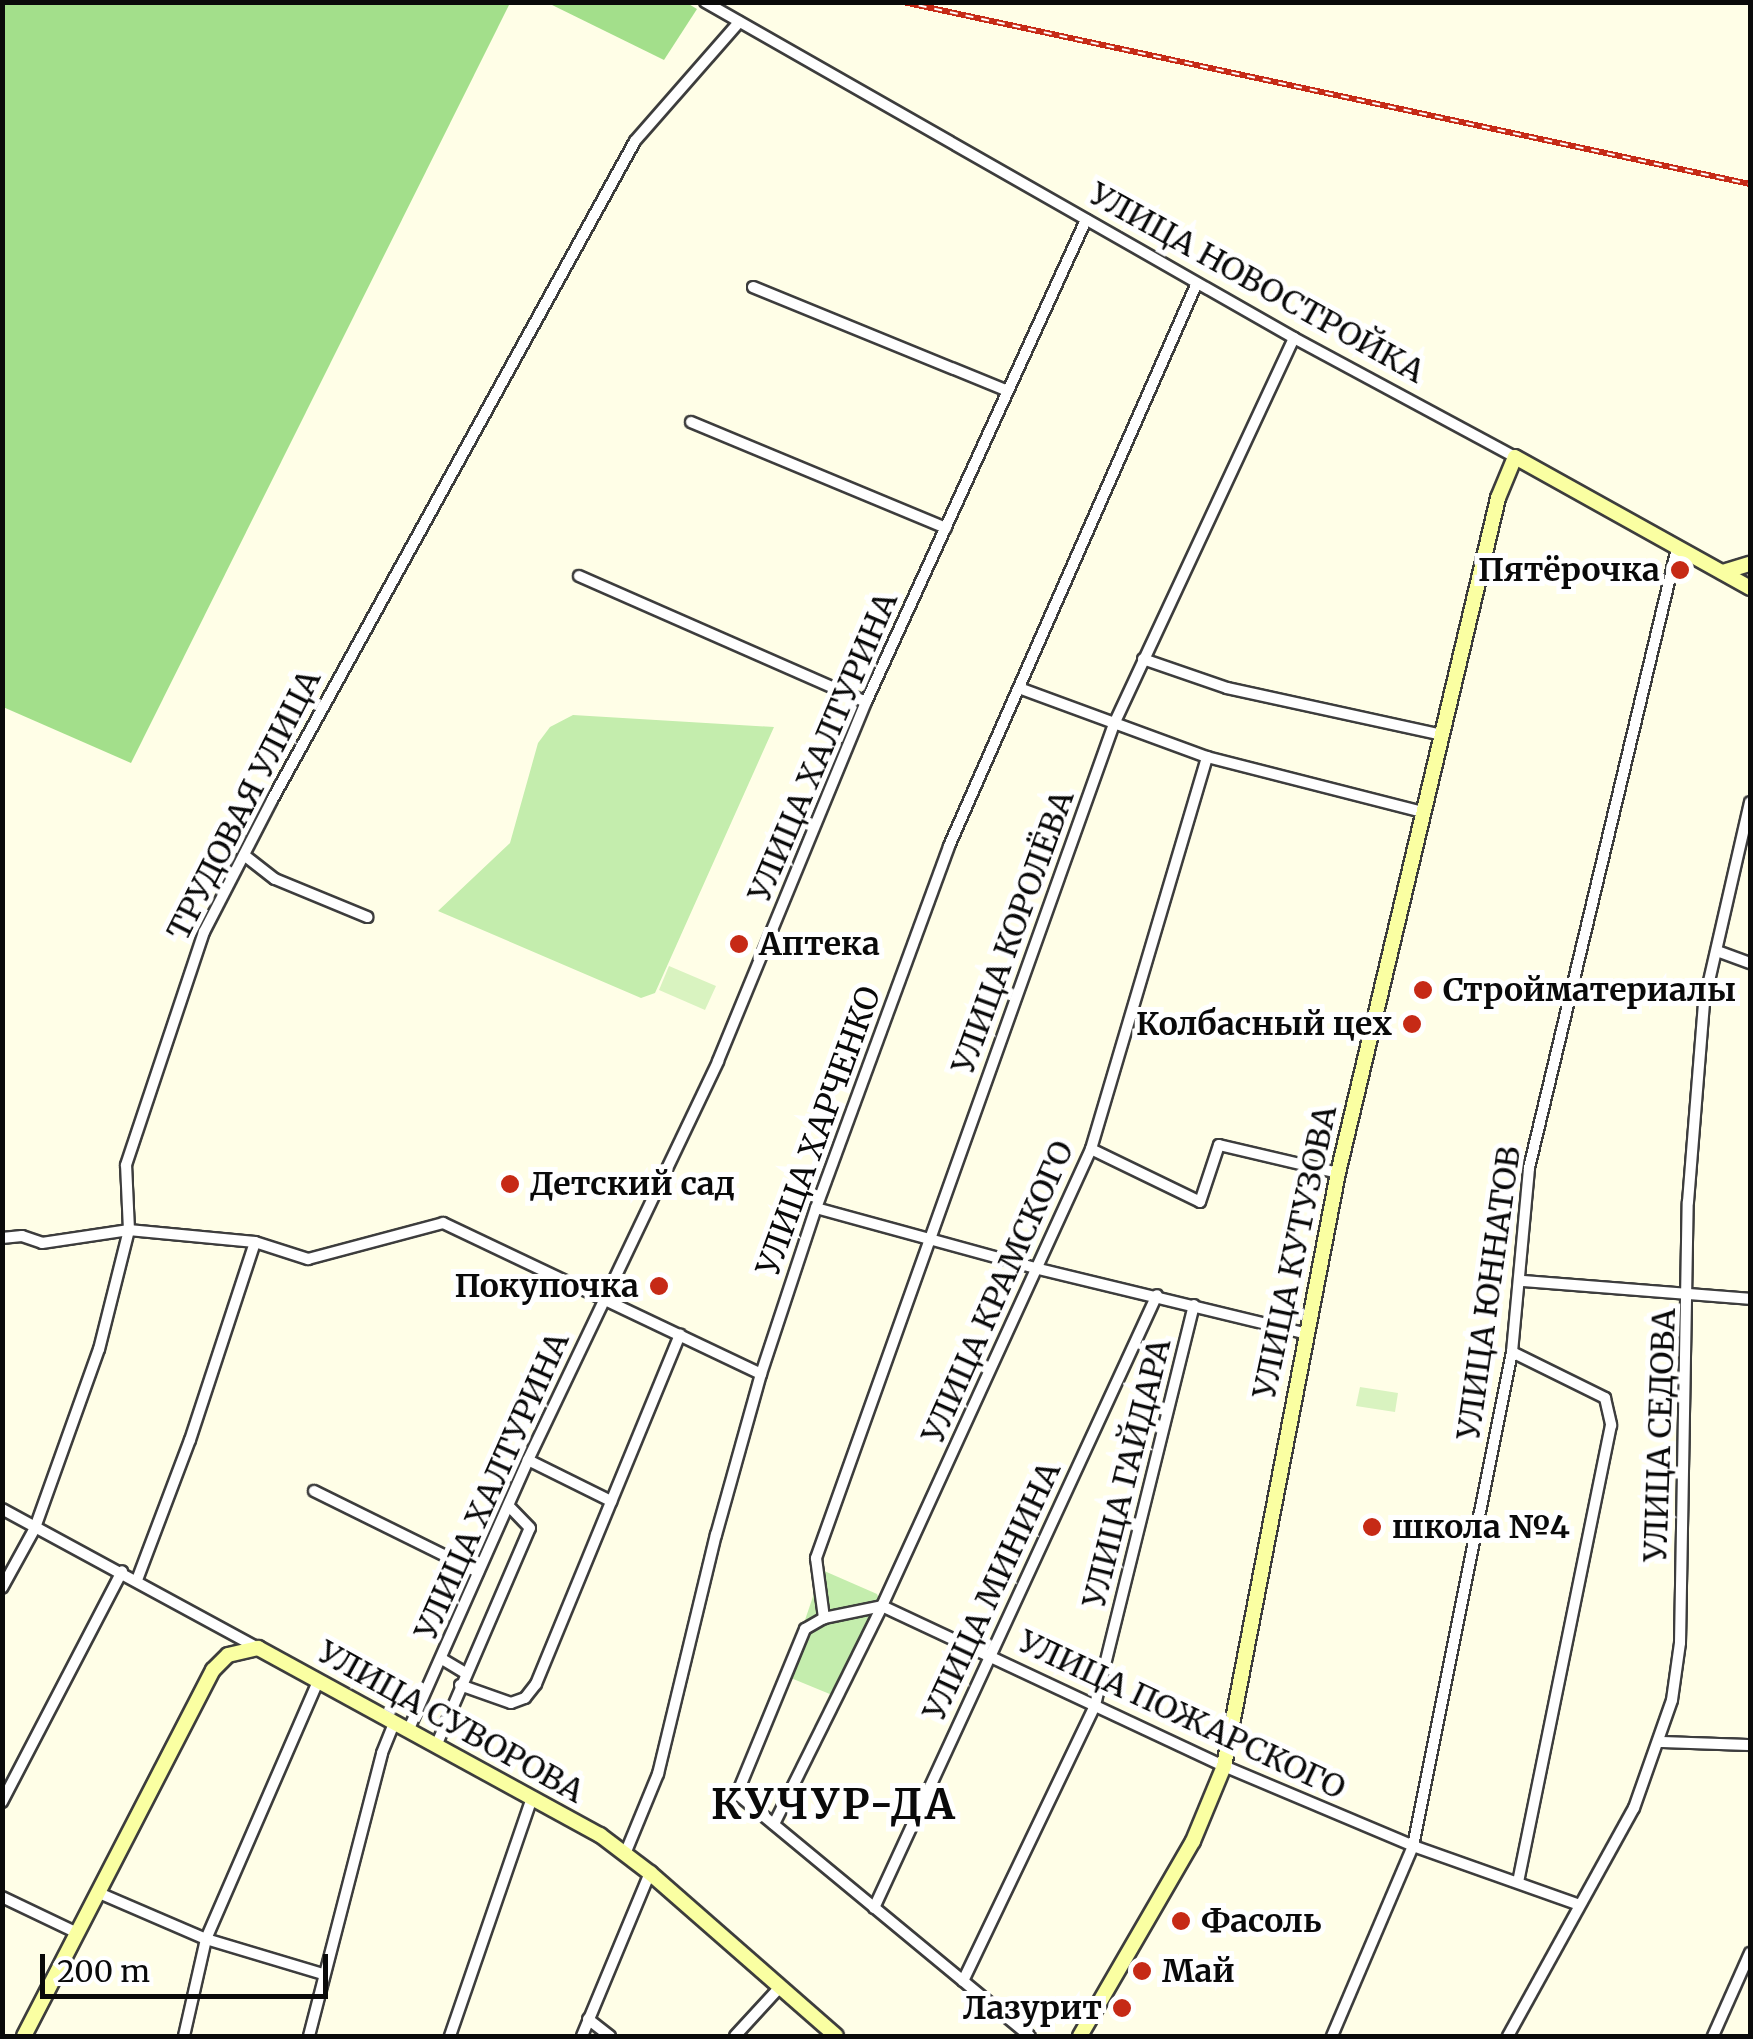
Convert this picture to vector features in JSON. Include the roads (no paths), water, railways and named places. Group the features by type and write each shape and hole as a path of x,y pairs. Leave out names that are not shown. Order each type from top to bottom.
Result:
{"main road":[{"name":"УЛИЦА НОВОСТРОЙКА","path":"1515,457 1750,588"},
{"name":"УЛИЦА КУТУЗОВА","path":"1080,2036 1193,1840 1224,1766 1338,1173 1498,498 1515,457"},
{"path":"1722,572 1750,564"},
{"path":"24,2036 213,1670 228,1655 258,1648"},
{"name":"УЛИЦА СУВОРОВА","path":"258,1648 532,1798 625,1854 836,2036"}],"street":[{"name":"УЛИЦА НОВОСТРОЙКА","path":"705,2 1294,338 1515,457"},
{"name":"ТРУДОВАЯ УЛИЦА","path":"2,1588 35,1528 99,1348 129,1230 126,1166 204,932 635,141 739,22"},
{"name":"УЛИЦА ХАЛТУРИНА","path":"309,2036 382,1753 442,1660 528,1460 718,1061 866,702 1086,220"},
{"name":"УЛИЦА ХАРЧЕНКО","path":"625,1854 658,1774 679,1702 712,1551 761,1374 816,1208 949,846 1197,283"},
{"path":"753,287 1008,391"},
{"name":"УЛИЦА КОРОЛЁВА","path":"824,1618 816,1558 1114,724 1294,338"},
{"path":"692,422 946,528"},
{"name":"УЛИЦА ЮННАТОВ","path":"1332,2036 1413,1846 1512,1352 1522,1280 1529,1168 1677,548"},
{"path":"580,576 866,702"},
{"path":"1143,659 1227,688 1442,735"},
{"path":"1019,688 1207,758 1423,812"},
{"name":"УЛИЦА КРАМСКОГО","path":"774,1824 882,1606 1091,1149 1207,758"},
{"name":"УЛИЦА СЕДОВА","path":"1508,2036 1577,1904 1634,1808 1672,1700 1680,1644 1688,1202 1702,1023 1750,802"},
{"path":"244,855 275,880 367,917"},
{"path":"1717,952 1750,962"},
{"path":"1091,1149 1200,1202 1219,1145 1338,1173"},
{"path":"816,1208 1039,1269 1304,1334"},
{"path":"2,1238 22,1236 42,1242 129,1230 256,1242 308,1259 442,1223 761,1374"},
{"path":"136,1580 190,1440 256,1242"},
{"path":"1522,1280 1750,1299"},
{"name":"УЛИЦА МИНИНА","path":"874,1908 1156,1295"},
{"name":"УЛИЦА ГАЙДАРА","path":"964,1981 1095,1705 1194,1305"},
{"path":"460,1685 512,1703 525,1698 536,1684 680,1334"},
{"path":"1512,1352 1605,1398 1611,1425 1518,1881"},
{"path":"528,1460 612,1501"},
{"path":"314,1490 478,1572"},
{"path":"436,1746 530,1528 510,1507"},
{"name":"УЛИЦА СУВОРОВА","path":"2,1509 258,1648"},
{"path":"2,1802 122,1572"},
{"path":"882,1606 824,1618 805,1629 737,1794 1030,2036"},
{"name":"УЛИЦА ПОЖАРСКОГО","path":"882,1606 1224,1766 1413,1846 1577,1904"},
{"path":"442,1660 466,1672"},
{"path":"184,2036 206,1939 318,1682"},
{"path":"1660,1742 1750,1745"},
{"path":"450,2036 532,1798"},
{"path":"582,2036 650,1872"},
{"path":"99,1893 206,1939 323,1974"},
{"path":"2,1897 77,1933"},
{"path":"1713,2036 1750,1953"},
{"path":"735,2036 780,1987"},
{"path":"588,2019 610,2036"}],"railway":[{"path":"903,2 1750,184"}],"place":[{"name":"Пятёрочка","path":"1680,570"},
{"name":"Аптека","path":"739,944"},
{"name":"Стройматериалы","path":"1423,990"},
{"name":"Колбасный цех","path":"1412,1024"},
{"name":"Детский сад","path":"510,1184"},
{"name":"Покупочка","path":"659,1286"},
{"name":"школа №4","path":"1372,1527"},
{"name":"Фасоль","path":"1181,1921"},
{"name":"Май","path":"1142,1971"},
{"name":"Лазурит","path":"1122,2008"}],"district":[{"name":"КУЧУР-ДА","path":"834,1804"}]}
